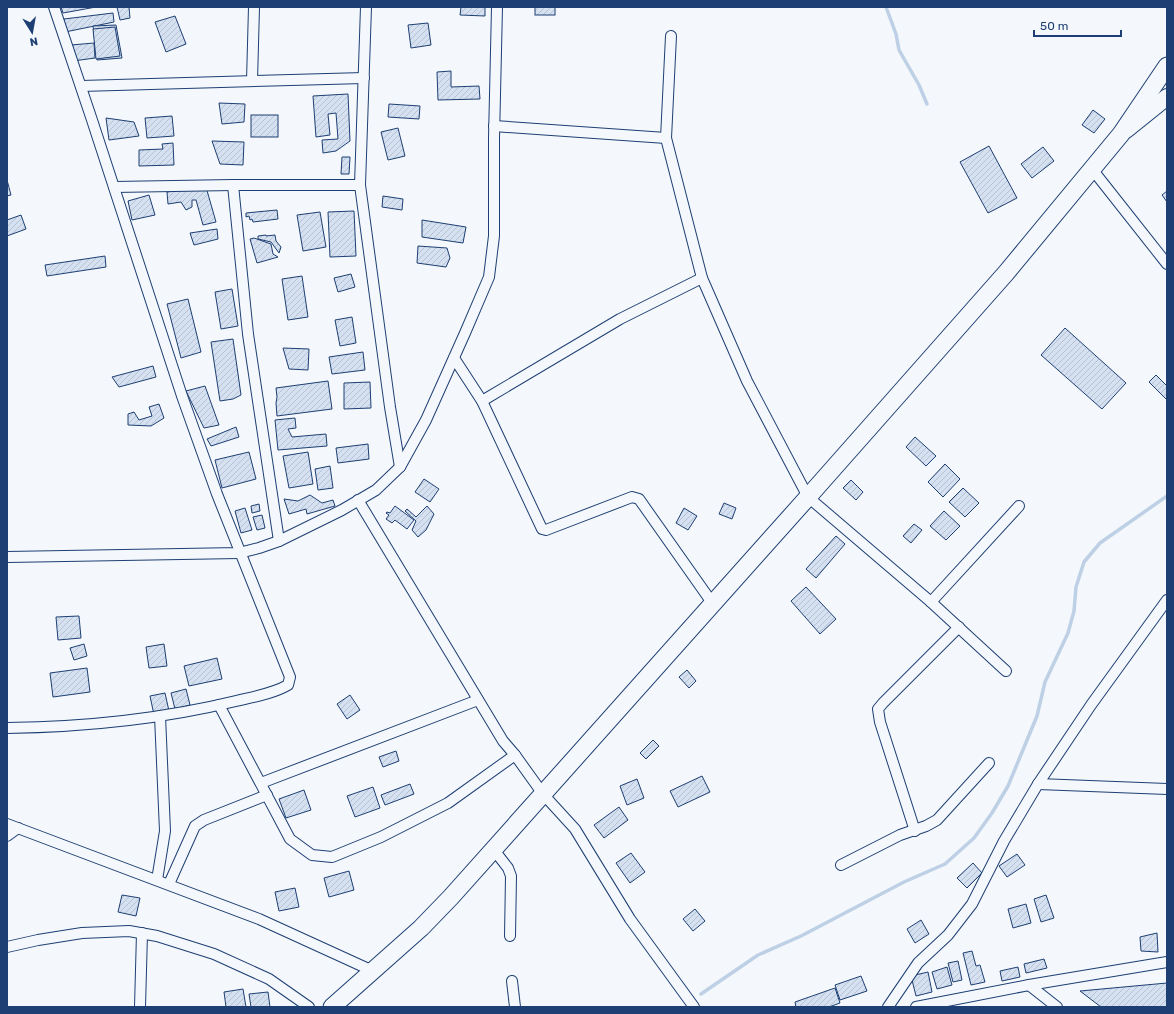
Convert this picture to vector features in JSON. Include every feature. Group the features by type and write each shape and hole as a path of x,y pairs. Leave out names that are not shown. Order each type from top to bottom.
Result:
{"highway":[{"path":"332,1007 421,928 494,850 808,497 1006,273 1120,134 1167,66"}],"main road":[{"path":"1120,134 1167,97"}],"street":[{"path":"7,728 104,723 160,716 219,705 278,691 288,685 290,677 259,597 239,553 216,494 182,396 54,7"},
{"path":"252,81 254,7"},
{"path":"366,7 360,185 390,407 400,467"},
{"path":"7,557 239,553 279,541 358,500 376,490 400,467 426,420 489,277 494,236 494,126 497,7"},
{"path":"671,36 666,138 702,278 747,381 808,497 931,602 1006,671"},
{"path":"81,86 364,78"},
{"path":"494,126 666,138"},
{"path":"1092,169 1167,264"},
{"path":"233,185 248,334 279,541"},
{"path":"114,187 360,185"},
{"path":"482,401 620,319 702,278"},
{"path":"454,358 482,401 542,528 546,530 632,497 638,499 713,604"},
{"path":"358,500 503,741 515,754 543,794 575,829 630,918 694,1007"},
{"path":"931,602 1019,506"},
{"path":"888,1007 918,963 948,935 972,904 1004,841 1038,784 1091,706 1167,600"},
{"path":"915,830 880,722 878,710 883,703 959,628"},
{"path":"261,783 478,700"},
{"path":"219,705 290,839 312,855 332,857 382,837 448,803 515,754"},
{"path":"157,880 165,831 160,716"},
{"path":"841,865 900,835 926,826 937,820 989,764"},
{"path":"1038,784 1167,789"},
{"path":"169,884 195,826 204,820 267,795"},
{"path":"7,824 259,919 373,971"},
{"path":"7,836 18,828"},
{"path":"494,850 508,868 511,876 510,936"},
{"path":"7,947 82,933 129,931 142,933 157,936 214,954 269,979 310,1007"},
{"path":"140,1007 142,933"},
{"path":"916,1007 1029,985 1167,962"},
{"path":"512,981 515,1007"},
{"path":"1029,985 1057,1007"}],"building":[{"path":"61,7 96,7 63,13"},
{"path":"117,7 129,7 130,18 120,20"},
{"path":"461,7 485,7 485,16 460,15"},
{"path":"535,7 555,7 555,15 535,15"},
{"path":"113,13 114,22 65,32 64,19"},
{"path":"175,16 186,44 166,52 155,22"},
{"path":"428,23 431,45 411,48 408,25"},
{"path":"116,25 122,58 97,60 93,26"},
{"path":"115,27 120,56 96,59 93,29"},
{"path":"94,43 95,58 73,61 71,45"},
{"path":"451,71 451,87 479,86 480,99 438,100 437,72"},
{"path":"348,94 350,141 336,151 323,153 322,140 338,139 336,113 328,114 330,135 316,137 313,96"},
{"path":"219,103 245,104 244,122 222,124"},
{"path":"389,104 420,106 419,119 388,117"},
{"path":"1093,110 1105,119 1094,133 1082,125"},
{"path":"251,115 278,115 278,137 251,137"},
{"path":"172,116 174,136 147,138 145,118"},
{"path":"106,118 134,122 139,136 109,140"},
{"path":"398,128 405,156 388,160 381,132"},
{"path":"212,141 244,142 243,165 220,164"},
{"path":"173,143 174,165 139,166 139,150 163,149 162,144"},
{"path":"989,146 1017,198 988,213 960,162"},
{"path":"1043,147 1054,161 1032,178 1021,164"},
{"path":"342,157 350,157 349,174 341,174"},
{"path":"7,180 11,195 7,196"},
{"path":"206,187 216,222 203,225 196,200 192,200 192,207 186,210 181,202 168,204 167,192"},
{"path":"1167,191 1167,202 1162,195"},
{"path":"149,195 155,215 132,220 128,201"},
{"path":"383,196 403,199 402,210 382,207"},
{"path":"277,210 278,219 253,222 252,219 250,220 249,216 246,217 246,213"},
{"path":"354,211 356,256 330,257 328,212"},
{"path":"320,212 326,247 303,251 297,215"},
{"path":"21,215 26,229 7,236 7,220"},
{"path":"422,220 466,227 463,243 422,237"},
{"path":"217,229 218,239 194,245 190,233"},
{"path":"275,235 276,241 281,247 279,253 271,242 258,239 258,236"},
{"path":"254,238 271,244 273,254 278,257 257,263 250,239"},
{"path":"418,246 447,248 450,258 446,267 417,263"},
{"path":"105,256 106,267 47,276 45,265"},
{"path":"351,274 355,287 338,292 334,278"},
{"path":"302,276 308,317 288,320 282,279"},
{"path":"232,289 238,326 221,329 215,292"},
{"path":"188,299 201,352 181,358 167,304"},
{"path":"352,317 356,343 340,346 335,320"},
{"path":"1065,328 1126,383 1102,409 1041,355"},
{"path":"233,339 241,395 233,399 220,401 211,342"},
{"path":"283,348 309,349 308,370 289,369"},
{"path":"363,352 365,370 332,374 329,357"},
{"path":"153,366 156,377 119,387 112,377"},
{"path":"1156,375 1167,386 1167,400 1149,382"},
{"path":"328,381 332,409 277,416 276,388"},
{"path":"370,382 371,408 344,409 344,383"},
{"path":"205,386 219,425 204,428 186,391"},
{"path":"159,404 164,418 151,426 128,425 128,414 134,412 139,420 152,416 149,407"},
{"path":"295,418 296,428 288,429 292,437 326,434 327,446 278,450 275,420"},
{"path":"236,427 239,437 211,446 207,439"},
{"path":"915,437 936,456 926,466 906,447"},
{"path":"368,444 369,459 338,463 336,448"},
{"path":"249,452 256,479 222,488 215,460"},
{"path":"308,452 313,484 289,488 283,456"},
{"path":"945,464 960,479 943,497 928,482"},
{"path":"330,466 333,488 318,490 315,469"},
{"path":"424,479 439,489 430,502 415,492"},
{"path":"851,480 863,492 856,500 843,488"},
{"path":"963,488 979,503 965,517 949,502"},
{"path":"310,495 322,503 333,500 335,506 307,514 306,509 289,514 284,499 298,501"},
{"path":"724,503 736,508 732,519 719,514"},
{"path":"259,504 260,511 252,513 251,506"},
{"path":"395,506 414,520 407,529 395,520 392,523 386,519 389,515 386,513 390,513"},
{"path":"427,506 434,514 426,530 418,537 412,530 416,521 405,511 407,509 416,517"},
{"path":"245,508 252,530 241,533 235,511"},
{"path":"684,508 697,516 688,530 676,523"},
{"path":"944,511 960,526 946,540 930,526"},
{"path":"262,515 265,528 257,530 253,517"},
{"path":"914,524 922,530 911,543 903,536"},
{"path":"836,536 845,544 816,578 806,569"},
{"path":"806,587 836,619 820,634 791,601"},
{"path":"79,616 81,638 58,640 56,617"},
{"path":"84,644 87,656 74,660 70,648"},
{"path":"164,644 167,666 149,668 146,647"},
{"path":"217,658 222,679 189,686 184,666"},
{"path":"87,668 90,692 53,697 50,673"},
{"path":"687,670 696,681 689,688 679,677"},
{"path":"186,689 190,705 175,709 171,693"},
{"path":"165,693 169,711 154,715 150,696"},
{"path":"350,695 360,710 347,719 337,704"},
{"path":"653,740 659,746 646,759 640,753"},
{"path":"396,751 399,761 383,767 379,757"},
{"path":"702,776 710,792 678,807 670,791"},
{"path":"637,779 644,798 627,805 620,786"},
{"path":"410,784 414,794 385,805 381,795"},
{"path":"373,787 380,808 355,817 347,796"},
{"path":"304,790 311,810 286,818 279,799"},
{"path":"619,807 628,820 604,838 594,825"},
{"path":"631,853 645,872 630,883 616,863"},
{"path":"1017,854 1025,865 1007,877 999,866"},
{"path":"973,863 982,873 967,888 957,878"},
{"path":"349,871 354,890 329,897 324,878"},
{"path":"295,888 299,907 279,911 275,892"},
{"path":"122,895 140,898 136,916 118,912"},
{"path":"1046,895 1054,918 1041,922 1034,899"},
{"path":"1026,904 1031,923 1013,928 1008,909"},
{"path":"695,909 705,921 693,931 683,919"},
{"path":"921,920 929,934 915,943 907,929"},
{"path":"1157,933 1158,952 1141,951 1140,937"},
{"path":"972,951 976,966 980,965 985,982 971,985 963,953"},
{"path":"1044,959 1047,968 1026,973 1024,964"},
{"path":"958,961 962,980 953,982 948,963"},
{"path":"947,967 952,985 937,989 932,972"},
{"path":"1018,967 1020,977 1002,981 1000,971"},
{"path":"928,972 932,992 916,996 911,976"},
{"path":"861,976 867,991 840,1000 835,985"},
{"path":"1167,983 1167,1007 1101,1007 1080,991"},
{"path":"835,988 840,1003 829,1007 796,1007 795,1002"},
{"path":"243,989 246,1007 226,1007 224,992"},
{"path":"268,992 270,1007 251,1007 249,994"}],"waterway":[{"path":"886,7 896,34 899,50 919,85 927,104"},
{"path":"701,994 758,955 801,936 904,882 945,864 974,838 992,813 1008,786 1037,716 1045,682 1068,633 1074,611 1076,587 1084,562 1100,543 1167,496"}]}
